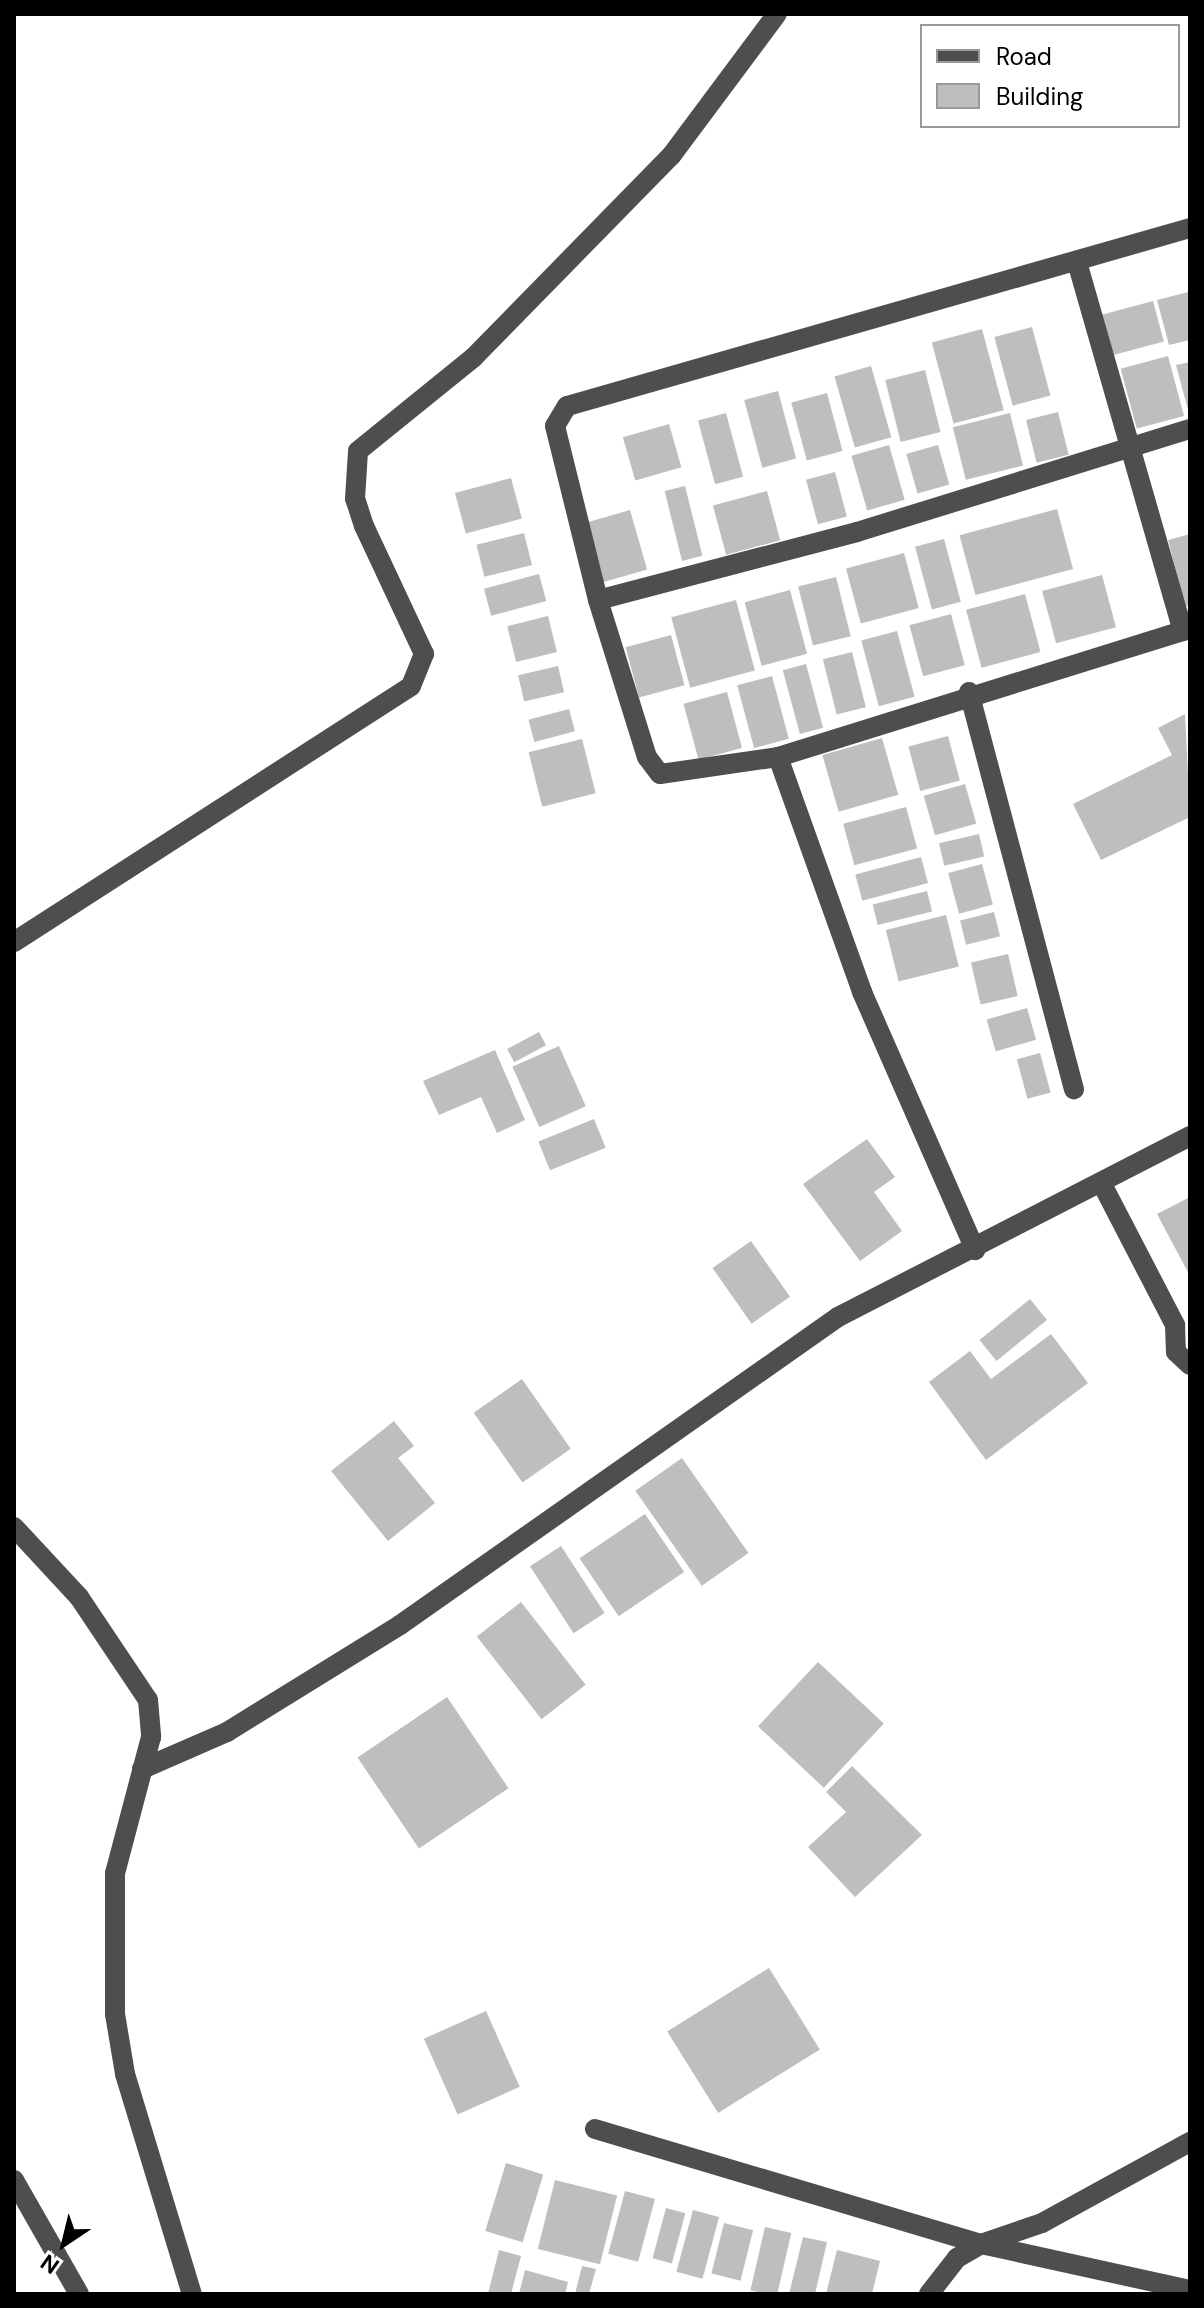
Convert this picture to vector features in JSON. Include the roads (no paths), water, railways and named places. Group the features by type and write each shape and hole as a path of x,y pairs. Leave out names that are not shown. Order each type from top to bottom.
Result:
{"street":[{"path":"14,942 411,686 424,654 364,526 355,499 358,451 473,358 671,156 777,14"},
{"path":"1077,262 1187,630 969,692 778,757 660,774 647,757 598,600 555,426 559,409 1190,228"},
{"path":"598,600 873,527 1190,429"},
{"path":"969,692 1074,1089"},
{"path":"778,757 862,992 975,1250"},
{"path":"142,1769 227,1732 400,1625 838,1317 975,1250 1190,1136"},
{"path":"1102,1184 1175,1325 1176,1352 1190,1365"},
{"path":"14,1527 79,1597 142,1687 151,1728 115,1873 115,2014 125,2074 192,2294"},
{"path":"595,2129 981,2244 1190,2290"},
{"path":"929,2294 957,2258 981,2244 1042,2223 1190,2142"},
{"path":"14,2180 79,2294"}]}
